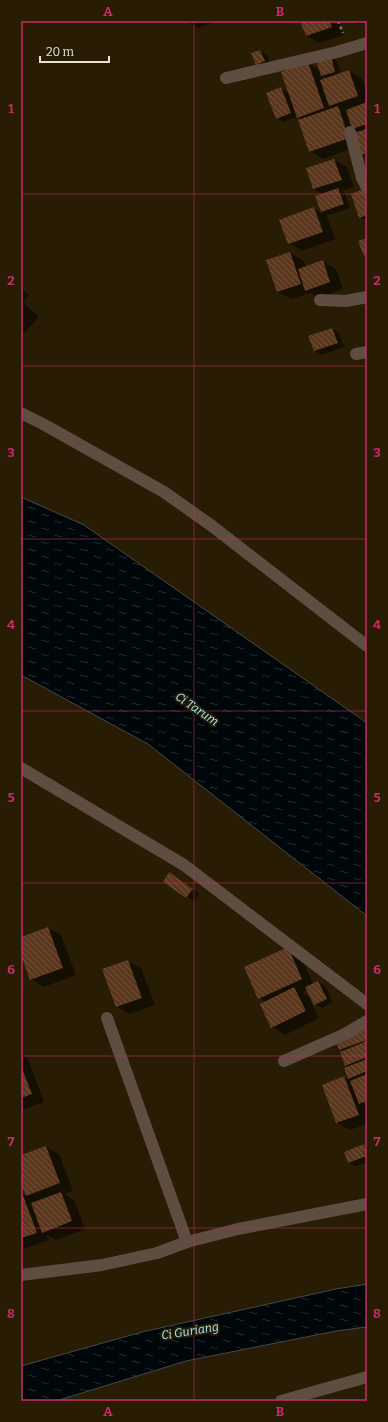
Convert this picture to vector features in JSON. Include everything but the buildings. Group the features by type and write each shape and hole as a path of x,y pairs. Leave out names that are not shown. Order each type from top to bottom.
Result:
{"street":[{"path":"226,78 337,52 367,43"},
{"path":"350,132 362,178 367,188"},
{"path":"320,300 346,301 367,297"},
{"path":"21,413 164,492 212,526 367,646"},
{"path":"21,768 184,865 367,1004"},
{"path":"107,1018 188,1242"},
{"path":"284,1061 345,1034 367,1021"},
{"path":"21,1275 102,1265 157,1254 188,1242 238,1229 367,1204"},
{"path":"281,1401 367,1377"}],"water":[{"name":"Ci Tarum","path":"21,497 84,525 367,723 367,916 148,744 21,675"},
{"name":"Ci Guriang","path":"367,1284 367,1327 336,1331 186,1361 56,1401 21,1401 21,1366 142,1332 336,1289"}]}
